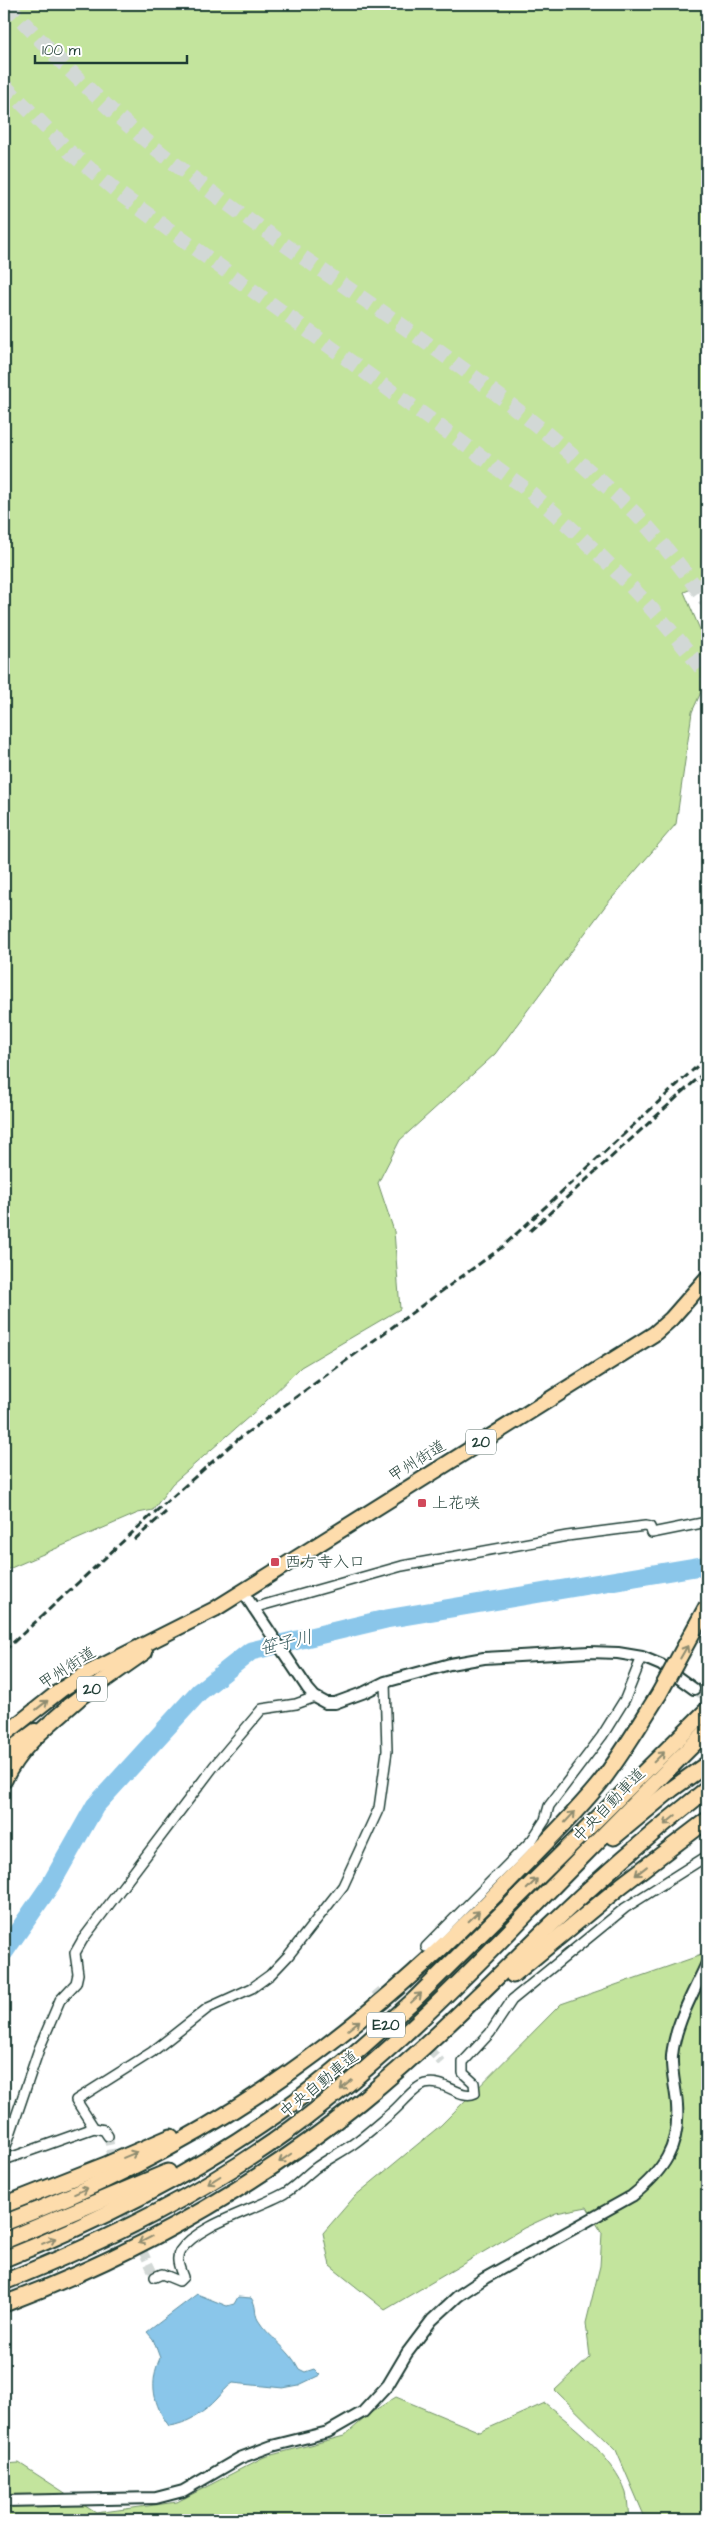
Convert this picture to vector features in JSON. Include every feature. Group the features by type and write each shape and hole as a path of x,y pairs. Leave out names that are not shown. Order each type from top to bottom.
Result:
{"highway":[{"name":"甲州街道","path":"4,1735 62,1689 86,1674 183,1626 243,1592 654,1334 672,1319 707,1278"},
{"path":"4,2223 73,2195 167,2150 253,2099 334,2042 444,1945 572,1815 625,1750 660,1694 707,1606"},
{"name":"甲州街道","path":"4,1754 78,1699 183,1626"},
{"path":"4,1780 12,1762 23,1748 78,1699"},
{"name":"中央自動車道","path":"4,2259 92,2222 186,2173 282,2111 335,2069 427,1987 707,1710"},
{"name":"中央自動車道","path":"4,2282 101,2242 151,2217 250,2158 333,2096 473,1971 707,1731"},
{"path":"473,1971 602,1848 652,1805 707,1764"},
{"path":"314,2137 360,2102 444,2029 585,1893 707,1789"},
{"path":"4,2304 70,2277 164,2231 243,2186 364,2103 558,1937 707,1820"},
{"path":"4,2205 157,2143 205,2120 334,2042"},
{"path":"4,2241 110,2198 195,2159 233,2137 335,2069"}],"street":[{"path":"253,1608 402,1566 567,1536 645,1526 650,1527 652,1533 707,1522"},
{"path":"243,1592 312,1693 326,1703 335,1703 385,1682 450,1664 484,1658 588,1652 618,1652 642,1657 661,1665 694,1689"},
{"path":"426,1947 532,1840 545,1820 549,1806 602,1736 625,1699 642,1657"},
{"path":"94,2128 76,2100 152,2052 208,2008 252,1988 270,1975 288,1956 343,1886 380,1808 387,1751 385,1682"},
{"path":"4,2152 40,2049 60,2000 76,1983 78,1974 75,1953 83,1938 214,1766 262,1709 296,1704 312,1693"},
{"path":"155,2277 162,2274 180,2281 183,2277 178,2259 180,2251 200,2234 210,2227 286,2192 313,2170 353,2144 408,2099 416,2089 425,2084 444,2084 464,2095 475,2092 474,2083 463,2073 463,2062 490,2033 512,2000 625,1908 707,1856"},
{"path":"4,2501 156,2498 183,2491 240,2458 272,2446 328,2432 363,2412 388,2385 407,2353 432,2320 458,2296 485,2278 632,2196 653,2179 669,2156 677,2133 672,2056 681,2020 707,1963"},
{"path":"4,2160 94,2128 104,2130 108,2136"}],"green space":[{"path":"4,4 707,4 707,583 684,592 707,646 707,679 692,712 676,824 606,905 495,1054 400,1140 378,1183 394,1231 400,1309 301,1367 259,1408 172,1484 153,1510 138,1513 4,1571"},
{"path":"707,1953 707,2520 646,2520 616,2450 555,2390 590,2357 586,2323 600,2266 602,2233 587,2207 556,2213 524,2228 385,2310 330,2266 323,2233 355,2196 441,2125 561,2004"},
{"path":"396,2397 480,2432 545,2403 592,2443 612,2467 626,2493 629,2520 4,2520 4,2464 19,2463 96,2513 177,2502 264,2457 344,2436 372,2412"}],"water":[{"path":"197,2294 227,2306 234,2304 238,2297 251,2298 256,2315 262,2326 290,2355 299,2369 305,2372 314,2369 320,2375 299,2385 283,2388 233,2383 201,2413 182,2423 169,2426 159,2410 154,2393 155,2376 160,2358 153,2339 147,2332"}],"waterway":[{"name":"笹子川","path":"4,1952 51,1884 95,1806 199,1692 251,1651 386,1619 707,1565"}],"tunnel":[{"path":"7,4 80,81 160,152 260,227 466,371 565,449 637,515 673,557 707,602"},
{"path":"4,85 71,153 120,194 530,492 624,579 667,626 707,676"},
{"path":"694,1689 707,1697"},
{"path":"375,1990 442,2063"},
{"path":"108,2136 121,2205 155,2277"}],"railway":[{"path":"4,1651 145,1521 237,1440 501,1248 707,1057"},
{"path":"530,1231 707,1070"},
{"path":"134,1540 166,1512"}],"place":[{"name":"上花咲","path":"422,1503"},
{"name":"西方寺入口","path":"275,1562"}]}
